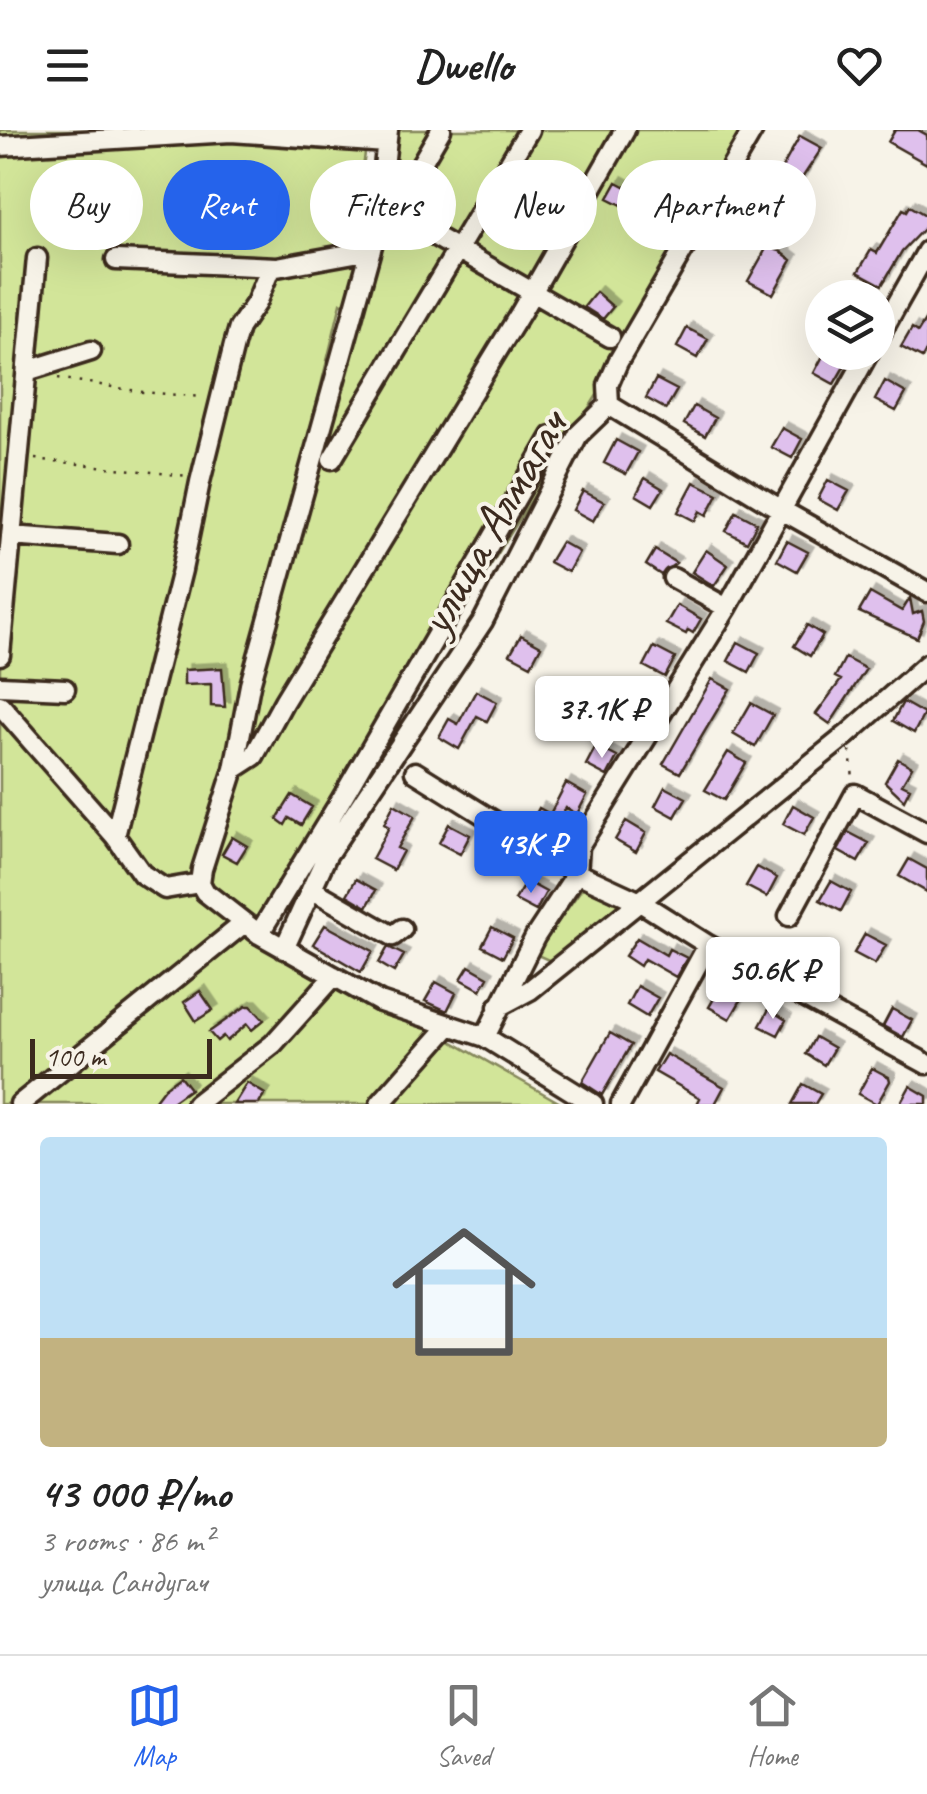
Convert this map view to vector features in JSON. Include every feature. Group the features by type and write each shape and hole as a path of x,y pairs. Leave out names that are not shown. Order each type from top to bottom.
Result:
{"street":[{"path":"421,160 441,130"},
{"path":"332,459 529,130"},
{"path":"234,769 254,756 625,130"},
{"name":"улица Алмагач","path":"284,949 327,855 483,621 578,435 609,405 608,385 618,362 753,130"},
{"path":"0,146 230,132 387,137"},
{"path":"116,260 271,267 371,250 250,684 234,769 202,869 200,883 205,892 251,929 380,1002 485,1038 592,1104"},
{"path":"456,250 610,337"},
{"path":"895,308 927,251"},
{"path":"0,655 37,258"},
{"path":"115,836 239,328 256,304 271,267"},
{"path":"27,372 91,351"},
{"path":"485,1038 535,936 578,873 580,846 726,608 859,370"},
{"path":"609,405 780,510 927,592"},
{"path":"20,1104 251,929 342,800 552,436"},
{"path":"12,536 118,544"},
{"path":"673,578 726,608"},
{"path":"498,1007 530,990 848,734 927,664"},
{"path":"0,686 65,690"},
{"path":"0,705 115,836 142,874 164,889 200,883"},
{"path":"415,772 578,873 640,902 708,945 927,1064"},
{"path":"789,916 856,794 927,834"},
{"path":"313,890 394,936 402,929"},
{"path":"621,1104 708,945"},
{"path":"196,1104 273,1044 334,976"},
{"path":"380,1104 448,1027"}],"path":[{"path":"54,378 143,392 220,398"},
{"path":"19,458 202,478"},
{"path":"848,734 856,794"}],"green space":[{"path":"0,130 368,130 364,160 310,160 310,250 456,250 456,160 388,160 392,130 749,130 732,160 617,160 617,250 680,250 602,387 261,933 562,1104 0,1104","holes":["341,303 359,315 217,814"]},
{"path":"583,887 621,906 553,962 535,954"}],"building":[{"path":"895,130 918,130 927,135 927,164 888,142"},
{"path":"800,136 822,148 814,160 786,160"},
{"path":"617,182 617,202 608,198"},
{"path":"910,206 927,216 927,225 902,251 885,280 873,280 858,272 871,250 877,253 903,209 907,211"},
{"path":"765,250 780,251 792,260 773,294 748,281"},
{"path":"596,292 613,307 603,319 584,307"},
{"path":"927,317 927,349 922,358 901,347 912,328 918,332"},
{"path":"687,328 708,339 697,358 677,347"},
{"path":"816,370 842,370 834,384 814,373"},
{"path":"656,379 677,390 666,409 646,398"},
{"path":"885,381 906,393 896,411 875,400"},
{"path":"694,406 715,418 705,436 684,424"},
{"path":"782,428 802,439 792,458 771,447"},
{"path":"616,440 638,452 626,474 604,463"},
{"path":"645,478 663,489 653,505 636,495"},
{"path":"828,480 849,491 838,510 818,499"},
{"path":"694,482 718,494 707,515 700,511 695,521 678,512"},
{"path":"583,491 604,502 593,521 573,510"},
{"path":"736,512 757,523 747,542 726,531"},
{"path":"787,541 808,552 797,571 777,560"},
{"path":"561,542 579,552 568,572 549,562"},
{"path":"655,550 676,563 661,575 646,565"},
{"path":"706,550 728,565 714,586 692,572"},
{"path":"870,593 902,611 910,598 913,614 922,611 924,621 917,638 859,612"},
{"path":"677,605 701,619 693,633 688,630 686,634 666,624"},
{"path":"807,625 823,635 810,656 794,646"},
{"path":"521,635 541,646 531,665 510,654"},
{"path":"738,642 759,653 749,672 728,661"},
{"path":"654,647 675,658 665,677 644,666"},
{"path":"845,658 866,669 830,724 816,714 841,680 835,677"},
{"path":"222,668 225,707 211,706 211,684 184,685 184,670"},
{"path":"712,679 730,689 680,773 663,764"},
{"path":"476,691 497,702 487,721 477,716 459,749 439,737 449,719 458,724"},
{"path":"903,702 924,714 914,733 893,721"},
{"path":"751,703 773,715 755,747 733,734"},
{"path":"621,711 641,722 630,741 611,730"},
{"path":"596,746 617,757 607,776 586,765"},
{"path":"728,752 746,763 724,800 705,790"},
{"path":"898,759 912,767 902,784 910,788 904,800 885,782"},
{"path":"566,783 587,795 577,814 566,808 549,838 529,827 539,808 550,814"},
{"path":"665,787 686,798 675,817 655,806"},
{"path":"292,795 312,807 301,825 289,818 285,825 277,819"},
{"path":"394,804 415,816 397,848 403,851 393,870 372,859 389,827 384,824"},
{"path":"793,805 814,817 804,835 783,824"},
{"path":"626,821 646,833 636,852 615,840"},
{"path":"449,824 470,835 460,854 439,843"},
{"path":"848,832 869,843 858,862 838,851"},
{"path":"232,837 247,846 237,862 222,854"},
{"path":"909,859 927,869 927,892 899,876"},
{"path":"757,867 777,878 767,897 746,886"},
{"path":"356,879 376,890 367,907 347,895"},
{"path":"526,881 546,892 536,911 515,900"},
{"path":"831,881 851,892 841,911 820,900"},
{"path":"325,925 373,951 361,972 313,944"},
{"path":"492,927 513,938 503,957 482,946"},
{"path":"865,934 886,945 875,964 854,953"},
{"path":"637,938 666,955 669,949 687,958 676,977 644,959 640,966 625,956"},
{"path":"388,947 404,955 394,972 379,963"},
{"path":"806,954 822,961 818,967 827,972 817,989 800,979 803,973 797,970"},
{"path":"469,966 488,977 481,990 461,979"},
{"path":"436,982 456,993 447,1011 425,1001"},
{"path":"637,986 658,998 647,1017 627,1005"},
{"path":"720,988 741,1000 730,1019 709,1007"},
{"path":"200,991 213,1010 196,1021 184,1002"},
{"path":"251,1006 264,1020 252,1030 247,1024 227,1041 223,1036 217,1041 209,1032"},
{"path":"769,1009 786,1020 778,1035 760,1026"},
{"path":"892,1009 912,1020 903,1037 883,1026"},
{"path":"610,1033 631,1045 602,1095 582,1082"},
{"path":"815,1037 834,1048 824,1065 806,1054"},
{"path":"666,1054 724,1087 715,1104 697,1104 700,1098 655,1072"},
{"path":"872,1068 890,1081 877,1104 858,1094"},
{"path":"180,1076 190,1089 169,1104 152,1104 165,1087"},
{"path":"247,1083 265,1094 259,1104 234,1104"},
{"path":"803,1084 821,1094 815,1104 792,1104"},
{"path":"910,1086 927,1096 927,1104 900,1104"}]}
